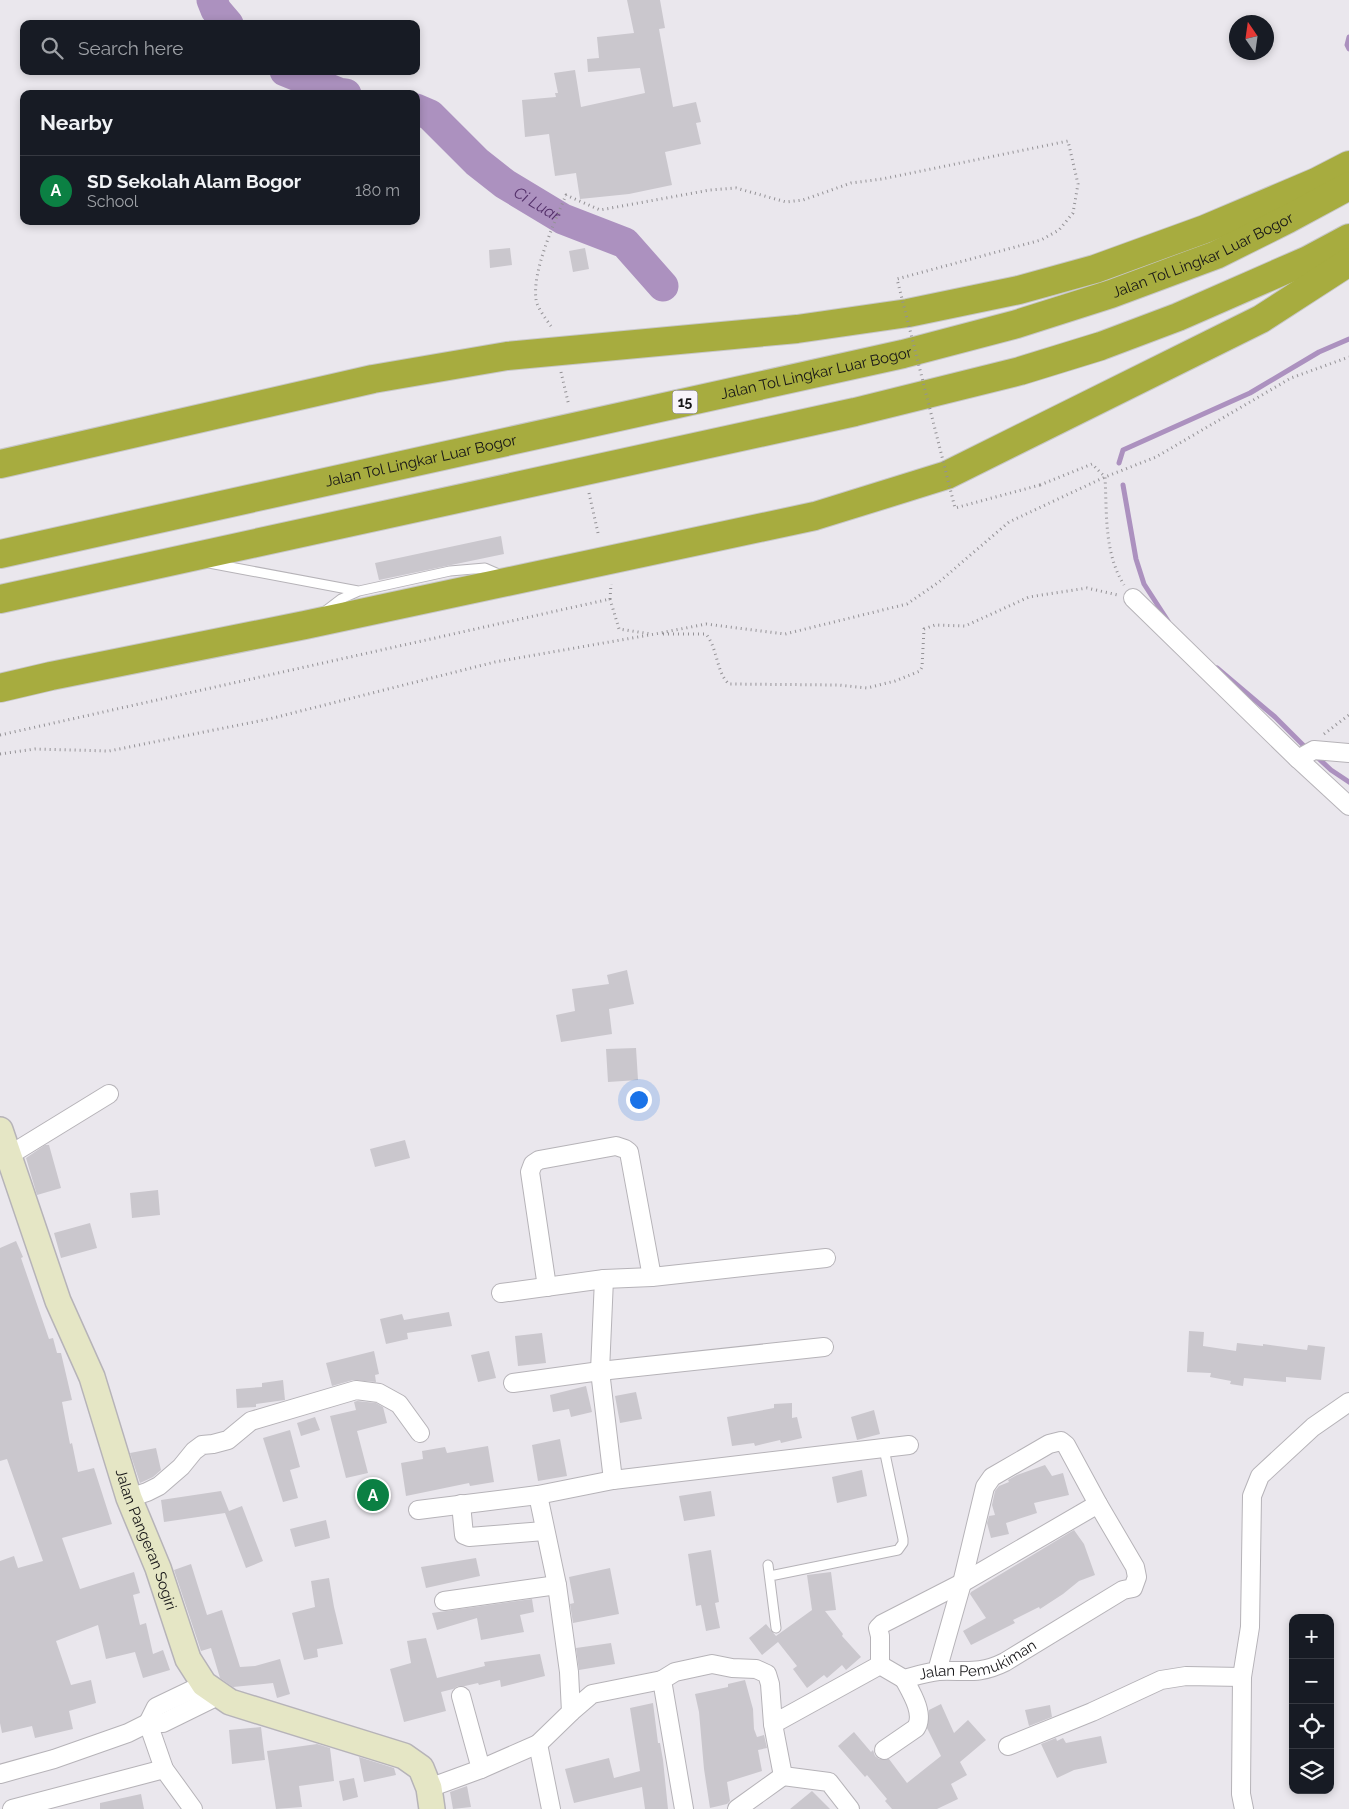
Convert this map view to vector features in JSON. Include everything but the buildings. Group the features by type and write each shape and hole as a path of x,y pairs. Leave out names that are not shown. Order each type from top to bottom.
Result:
{"highway":[{"path":"1,464 373,379 498,357 797,330 908,313 1019,290 1095,269 1205,230 1316,182 1349,165"},
{"name":"Jalan Tol Lingkar Luar Bogor","path":"0,554 903,354 1017,324 1111,294 1216,255 1349,186"},
{"path":"0,599 855,412 1020,371 1101,346 1178,318 1308,260 1349,238"},
{"path":"0,688 51,676 306,626 815,516 947,475 1261,319 1349,262"},
{"path":"0,678 14,679 51,676"}],"street":[{"path":"1133,598 1298,759 1349,806"},
{"path":"1298,759 1314,750 1349,753"},
{"path":"8,1156 109,1094"},
{"name":"Jalan Pangeran Sogiri","path":"0,1130 58,1302 92,1378 129,1498 158,1568 188,1659 212,1690 230,1702 404,1756 420,1768 430,1799"},
{"path":"547,1287 530,1172 531,1167 539,1160 616,1146 629,1152 652,1277"},
{"path":"500,1293 604,1278 652,1277 826,1258"},
{"path":"604,1278 600,1371 613,1480"},
{"path":"513,1383 600,1371 824,1347"},
{"path":"129,1498 159,1486 202,1445 228,1440 251,1422 356,1390 379,1393 399,1404 420,1432"},
{"path":"1244,1809 1241,1794 1242,1677 1250,1628 1252,1496 1260,1476 1313,1427 1349,1402"},
{"path":"773,1724 880,1665 879,1626 962,1583 1098,1504 1066,1445 1061,1441 1049,1444 992,1478 984,1487 962,1583 937,1671"},
{"path":"418,1510 538,1495 613,1480 909,1446"},
{"path":"538,1495 544,1532 557,1585 569,1672 571,1712"},
{"path":"461,1504 464,1535 469,1537 544,1532"},
{"name":"Jalan Pemukiman","path":"880,1665 904,1679 937,1671 978,1672 991,1669 1123,1590 1133,1588 1137,1577 1135,1567 1098,1504"},
{"path":"444,1601 557,1585"},
{"path":"430,1799 481,1769 538,1744 592,1694 662,1680 675,1672 712,1664 732,1668 756,1669 767,1674 770,1684 773,1724 783,1776"},
{"path":"1008,1746 1092,1712 1161,1680 1186,1676 1242,1677"},
{"path":"884,1750 916,1728 920,1719 904,1679"},
{"path":"662,1680 684,1809"},
{"path":"0,1772 71,1754 128,1733 148,1723 163,1723 212,1690"},
{"path":"462,1696 481,1769"},
{"path":"148,1723 164,1769 193,1809"},
{"path":"538,1744 551,1809"},
{"path":"12,1809 164,1769"},
{"path":"736,1809 783,1776 829,1782 850,1809"}],"lane":[{"path":"186,558 359,591"},
{"path":"306,626 341,599 359,591 450,571 485,568 514,581"},
{"path":"770,1576 898,1550 900,1548 903,1543 884,1449"},
{"path":"768,1565 776,1628"}],"path":[{"path":"551,326 536,300 537,275 566,195 600,210 710,190 736,188 786,202 802,200 851,183 882,179 1068,141 1078,184 1073,213 1059,230 1041,240 897,279 955,508 1040,485 1092,464 1105,477 1108,540 1117,573 1133,598"},
{"path":"0,754 36,749 109,752 269,718 495,662 706,624 784,634 907,604 939,582 1009,522 1105,477 1156,458 1291,378 1349,357"},
{"path":"561,371 569,406"},
{"path":"589,493 598,533"},
{"path":"611,584 610,599 619,629 655,634 706,634 712,642 723,679 729,684 838,685 867,688 896,681 920,671 922,667 924,629 935,625 965,626 1029,597 1087,588 1133,598"},
{"path":"0,735 610,599"},
{"path":"1314,750 1324,733 1349,715"}],"waterway":[{"name":"Ci Luar","path":"212,0 216,10 225,20"},
{"path":"1349,37 1347,45 1349,49"},
{"name":"Ci Luar","path":"295,75 332,90"},
{"name":"Ci Luar","path":"420,111 430,115 477,162 505,184 563,219 625,243 663,286"},
{"path":"1119,463 1123,450 1250,393 1319,352 1349,339"},
{"path":"1123,485 1136,559 1144,584 1168,621"},
{"path":"1217,668 1275,717 1304,746"},
{"path":"1317,757 1331,770 1349,782"}],"place":[{"name":"SD Sekolah Alam Bogor","path":"373,1495"}]}
